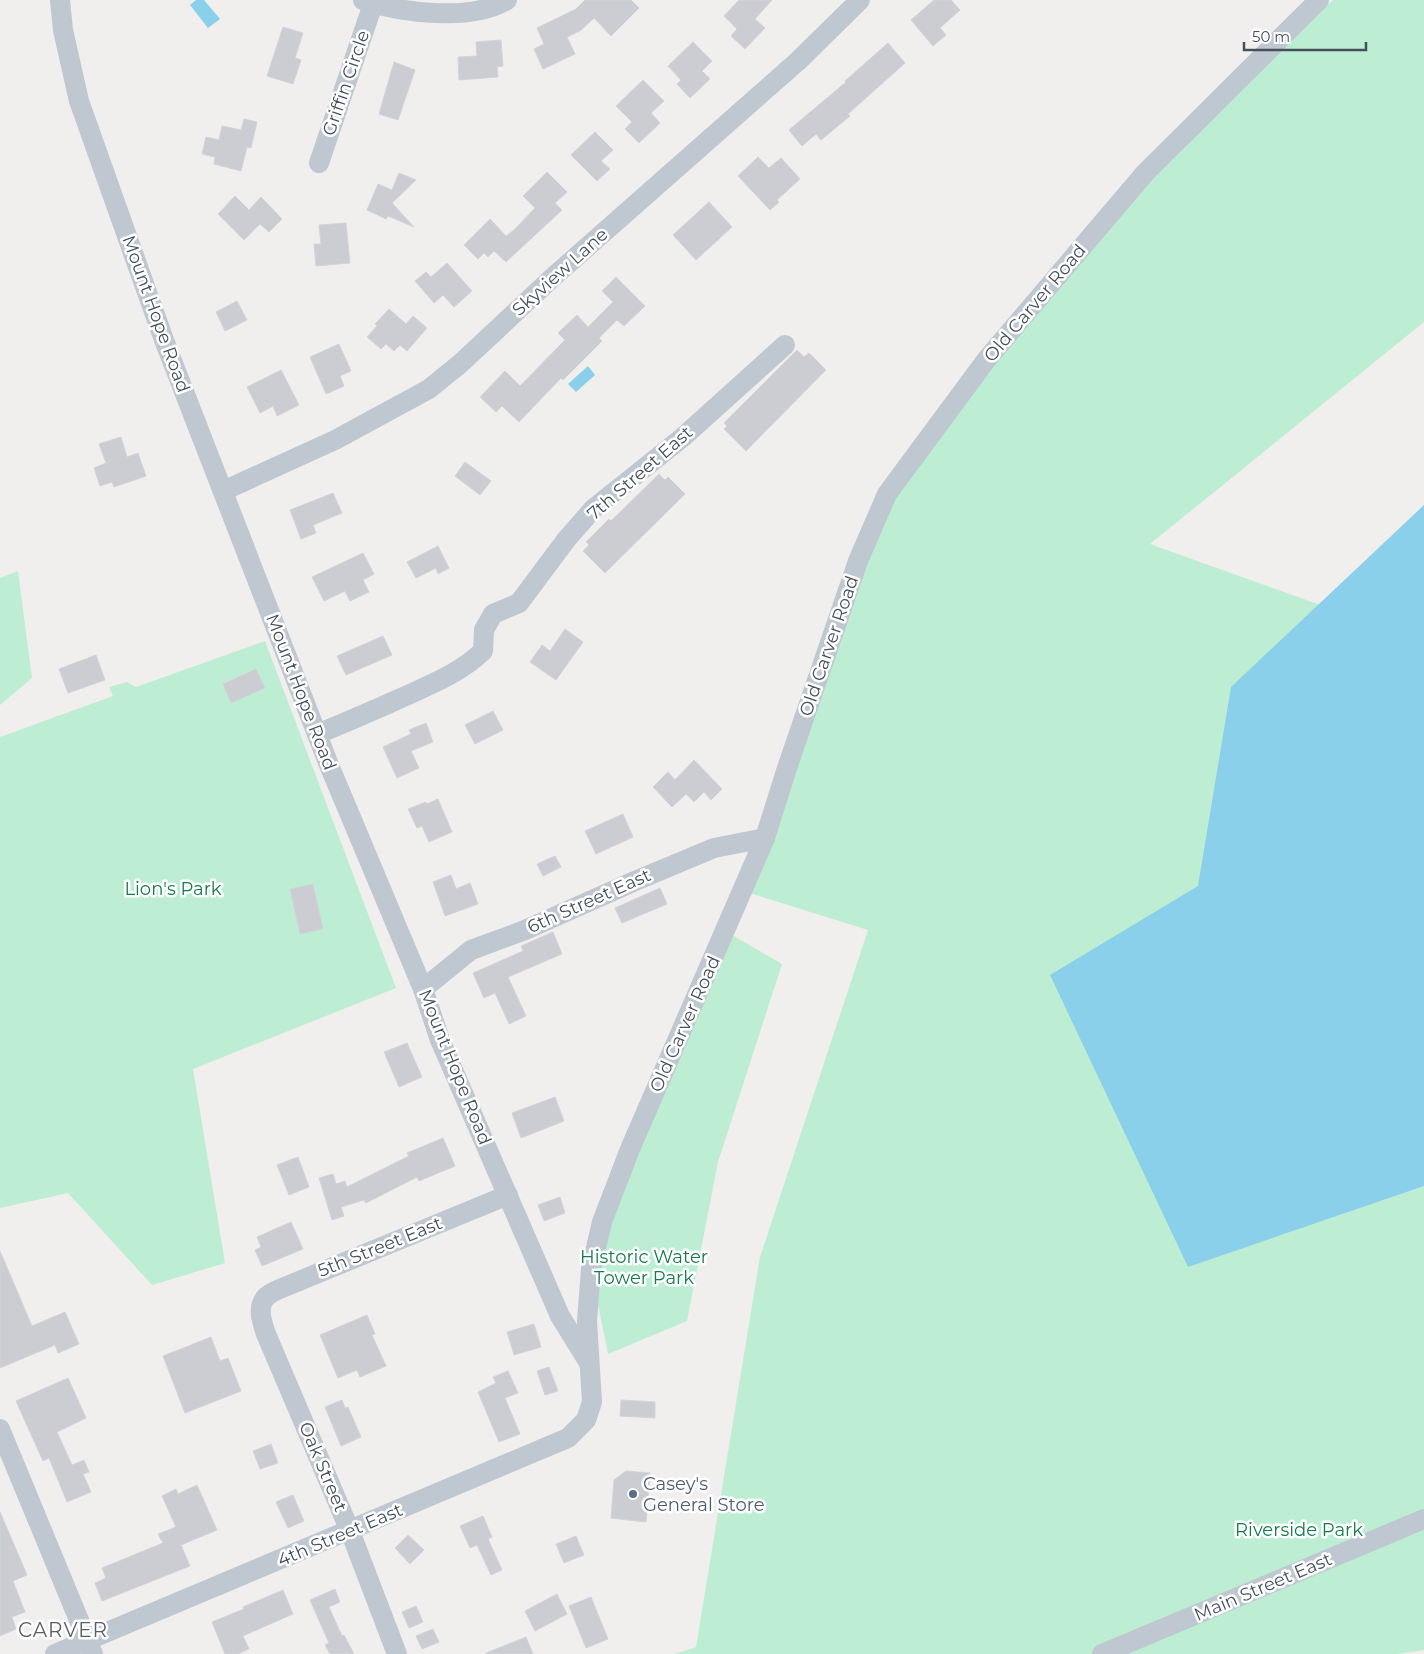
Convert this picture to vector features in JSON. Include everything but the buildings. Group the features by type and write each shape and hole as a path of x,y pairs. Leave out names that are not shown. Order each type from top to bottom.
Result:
{"street":[{"name":"Mount Hope Road","path":"60,0 63,30 79,101 164,338 317,734 424,989 440,1040 560,1316 591,1367"},
{"path":"368,2 395,9 431,13 482,10 507,0"},
{"name":"Skyview Lane","path":"223,491 335,440 429,389 461,363 552,278 798,61 860,0"},
{"name":"Old Carver Road","path":"586,1420 592,1402 587,1321 591,1268 602,1222 630,1149 766,838 787,768 858,561 887,494 987,359 1145,173 1319,0"},
{"name":"Griffin Circle","path":"319,163 368,2"},
{"name":"7th Street East","path":"317,734 445,678 473,661 483,652 484,630 493,614 519,602 566,540 594,510 683,437 785,345"},
{"name":"6th Street East","path":"424,989 472,950 525,930 714,848 766,838"},
{"name":"5th Street East","path":"260,1308 266,1296 282,1288 508,1195"},
{"name":"Oak Street","path":"260,1308 266,1334 350,1530 397,1654"},
{"name":"4th Street East","path":"55,1654 90,1647 350,1530 568,1438 586,1420"},
{"path":"0,1429 90,1647"},
{"name":"Main Street East","path":"1102,1654 1424,1519"}],"green space":[{"name":"Riverside Park","path":"1333,0 1424,0 1424,322 1150,544 1424,642 1424,1650 1398,1654 675,1654 696,1647 760,1257 868,930 743,891 887,494 1179,139"},
{"path":"18,571 32,678 0,705 0,578"},
{"name":"Lion's Park","path":"265,641 396,988 193,1069 225,1263 152,1285 68,1193 0,1208 0,737 113,696 109,687 127,682 136,687"},
{"name":"Historic Water Tower Park","path":"725,931 782,964 718,1162 687,1321 608,1354 591,1269"}],"water":[{"path":"196,0 204,0 220,19 208,28 190,5"},
{"path":"588,366 595,375 576,392 568,384"},
{"path":"1424,505 1424,1186 1188,1267 1050,975 1198,886 1231,687"}],"place":[{"name":"Casey's General Store","path":"633,1494"}],"district":[{"name":"CARVER","path":"63,1630"}]}
